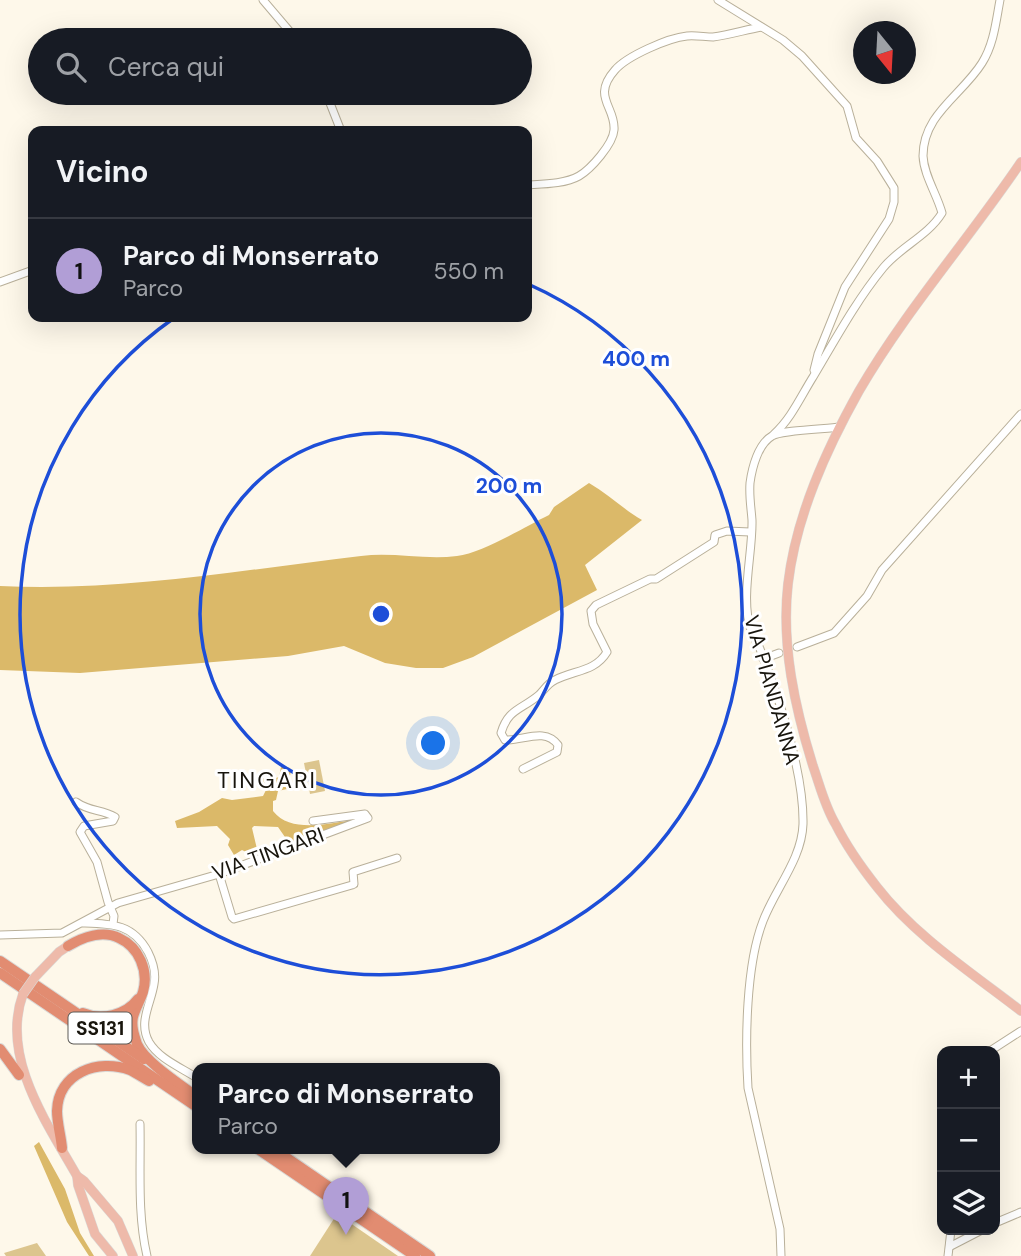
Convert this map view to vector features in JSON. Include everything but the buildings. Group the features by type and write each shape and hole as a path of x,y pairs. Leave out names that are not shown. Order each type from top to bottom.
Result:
{"highway":[{"path":"68,946 99,934 119,937 132,947 142,962 144,991 133,1015 132,1026 139,1047 192,1094"},
{"name":"SS131","path":"0,961 192,1094"},
{"name":"SS131","path":"0,973 192,1105"},
{"path":"60,1001 88,1015 103,1017 132,1006 144,991"},
{"path":"0,1049 19,1075"},
{"path":"62,1148 57,1111 61,1093 72,1077 89,1067 109,1066 129,1070 192,1105"},
{"path":"265,1154 415,1256"},
{"path":"281,1154 430,1256"}],"main road":[{"path":"1021,162 888,345 840,427 809,499 788,582 788,649 797,709 824,800 835,825 878,889 940,948 1021,1012"},
{"path":"68,946 35,977 23,994 14,1013 11,1035 19,1075 77,1176 97,1238 111,1253 123,1244 124,1236"},
{"path":"77,1176 115,1219 132,1256"},
{"path":"93,1225 96,1218 102,1214 109,1214 115,1219"}],"street":[{"path":"263,0 288,28"},
{"path":"718,0 783,40 802,56 847,106 856,138 882,167 894,188 894,202 889,219 845,287 818,355 813,377"},
{"name":"VIA PIANDANNA","path":"780,1256 780,1229 748,1088 751,962 763,919 796,853 803,821 801,795 787,728 751,630 748,612 752,521 750,481 763,444 781,428 884,266 935,224 942,213 923,159 925,139 931,122 941,108 969,82 984,61 991,44 1000,0"},
{"path":"532,185 579,176 605,151 614,129 604,92 613,71 620,64 658,45 688,35 713,37 761,27"},
{"path":"331,105 339,126"},
{"path":"0,282 28,272"},
{"path":"797,648 834,633 867,596 882,570 1021,414"},
{"path":"773,435 840,427"},
{"path":"523,769 557,752 558,745 554,739 543,735 505,740 501,733 504,724 509,714 540,694 551,681 601,662 607,652 593,624 591,611 650,579 656,579 714,542 715,535 727,531 750,533"},
{"path":"763,659 779,653"},
{"path":"76,802 95,812 115,817 113,821 84,826 80,832 97,862 114,916 113,924 137,935 153,963 154,985 146,1010 145,1030 150,1043 160,1055 192,1075"},
{"name":"VIA TINGARI","path":"62,933 110,906 219,874 368,818 365,814 313,821"},
{"path":"219,874 232,917 239,918 352,885 353,872 397,858"},
{"name":"VIA TINGARI","path":"83,923 113,924"},
{"path":"0,935 62,933 68,946"},
{"path":"998,1046 1021,1031"},
{"path":"140,1124 140,1209 147,1256"},
{"path":"1000,1221 1021,1212"},
{"path":"948,1256 951,1235"},
{"path":"951,1245 972,1235"}],"shaded area":[{"path":"589,483 642,520 585,565 597,590 473,657 443,668 416,668 385,663 344,646 288,656 80,673 0,670 0,586 135,583 373,555 457,556 491,545 549,515 554,507"},
{"path":"319,760 325,791 310,794 304,763"},
{"path":"284,766 291,771 287,789 278,791 276,800 273,801 273,811 281,818 300,825 354,820 295,843 287,840 278,827 254,826 252,828 257,849 250,854 242,850 234,855 228,845 230,839 217,826 177,828 175,821 199,812 222,798 232,800 263,796 266,790 262,771 269,771 276,778"},
{"path":"39,1142 65,1189 80,1233 94,1256 89,1256 67,1222 34,1146"},
{"path":"337,1214 398,1256 310,1256"},
{"path":"37,1243 46,1256 6,1256 4,1253"}],"place":[{"name":"Parco di Monserrato","path":"346,1235"}],"district":[{"name":"TINGARI","path":"267,780"}]}
